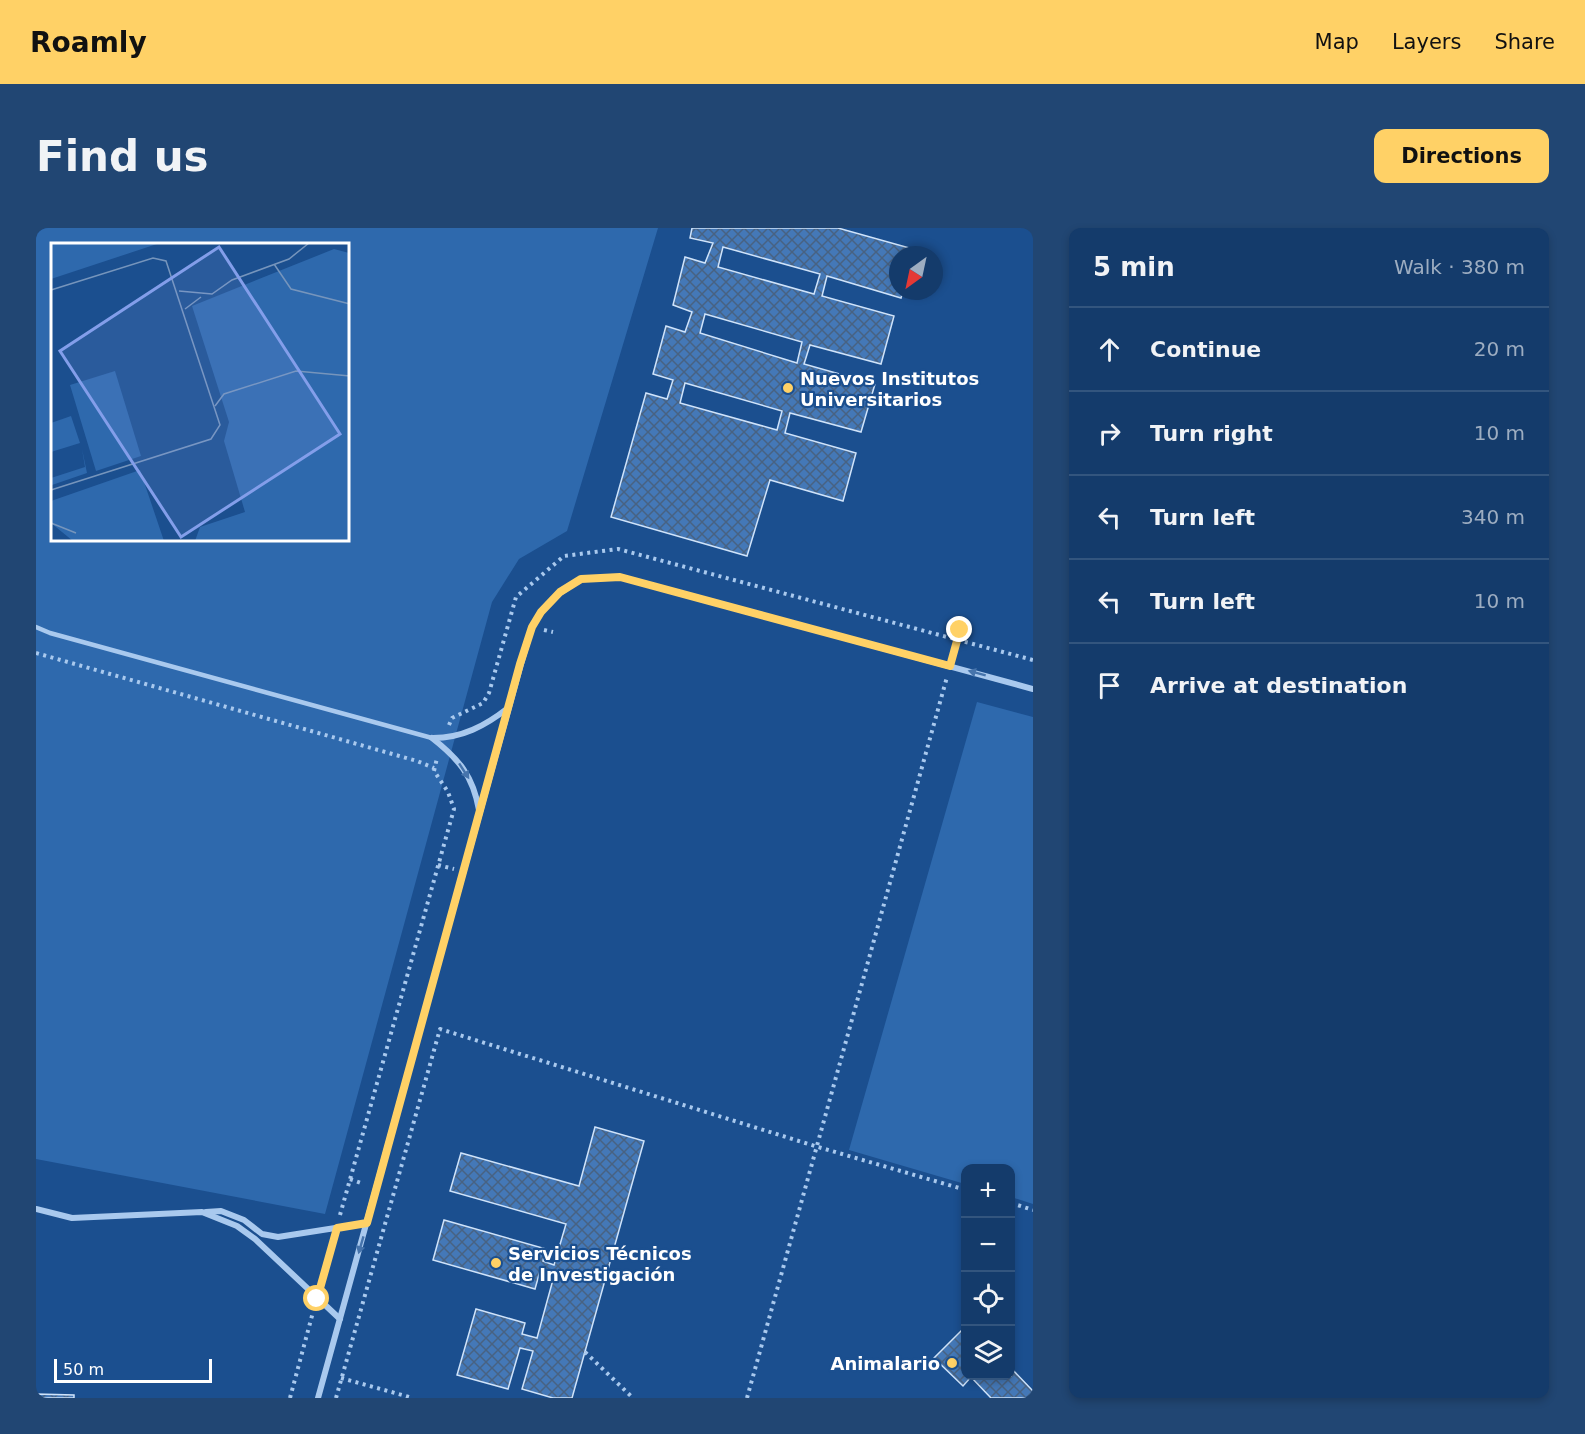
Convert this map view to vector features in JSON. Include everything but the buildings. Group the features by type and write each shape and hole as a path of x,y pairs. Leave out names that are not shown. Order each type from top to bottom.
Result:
{"street":[{"path":"318,1398 532,627 541,612 560,592 581,579 620,577 1033,689"},
{"path":"442,741 490,722 508,707"},
{"path":"432,738 442,741 462,766 476,789 479,813"},
{"path":"36,1209 72,1218 221,1211 244,1220 262,1234 278,1237 367,1223"},
{"path":"202,1212 237,1226 255,1239 340,1319"}],"lane":[{"path":"36,627 50,633 432,738"}],"path":[{"path":"434,768 452,718 483,703 489,693 516,597 564,556 618,549 1033,660"},
{"path":"747,1398 960,630"},
{"path":"36,652 417,761 434,768 448,792 454,809 290,1398"},
{"path":"336,1398 440,1029 818,1147 961,1189"},
{"path":"1015,1204 1033,1209"},
{"path":"585,1352 633,1398"},
{"path":"341,1378 413,1398"}],"shaded area":[{"path":"36,228 658,228 567,531 519,559 492,602 325,1214 36,1159"},
{"path":"977,702 1033,717 1033,1204 1015,1198 1015,1164 961,1164 961,1183 849,1150"}],"place":[{"name":"Nuevos Institutos Universitarios","path":"788,388"},
{"name":"Servicios Técnicos de Investigación","path":"496,1263"},
{"name":"Animalario","path":"952,1363"}],"route":[{"path":"317,1299 337,1228 367,1223 520,664 532,627 541,612 560,592 581,579 620,577 950,666 960,630"}]}
